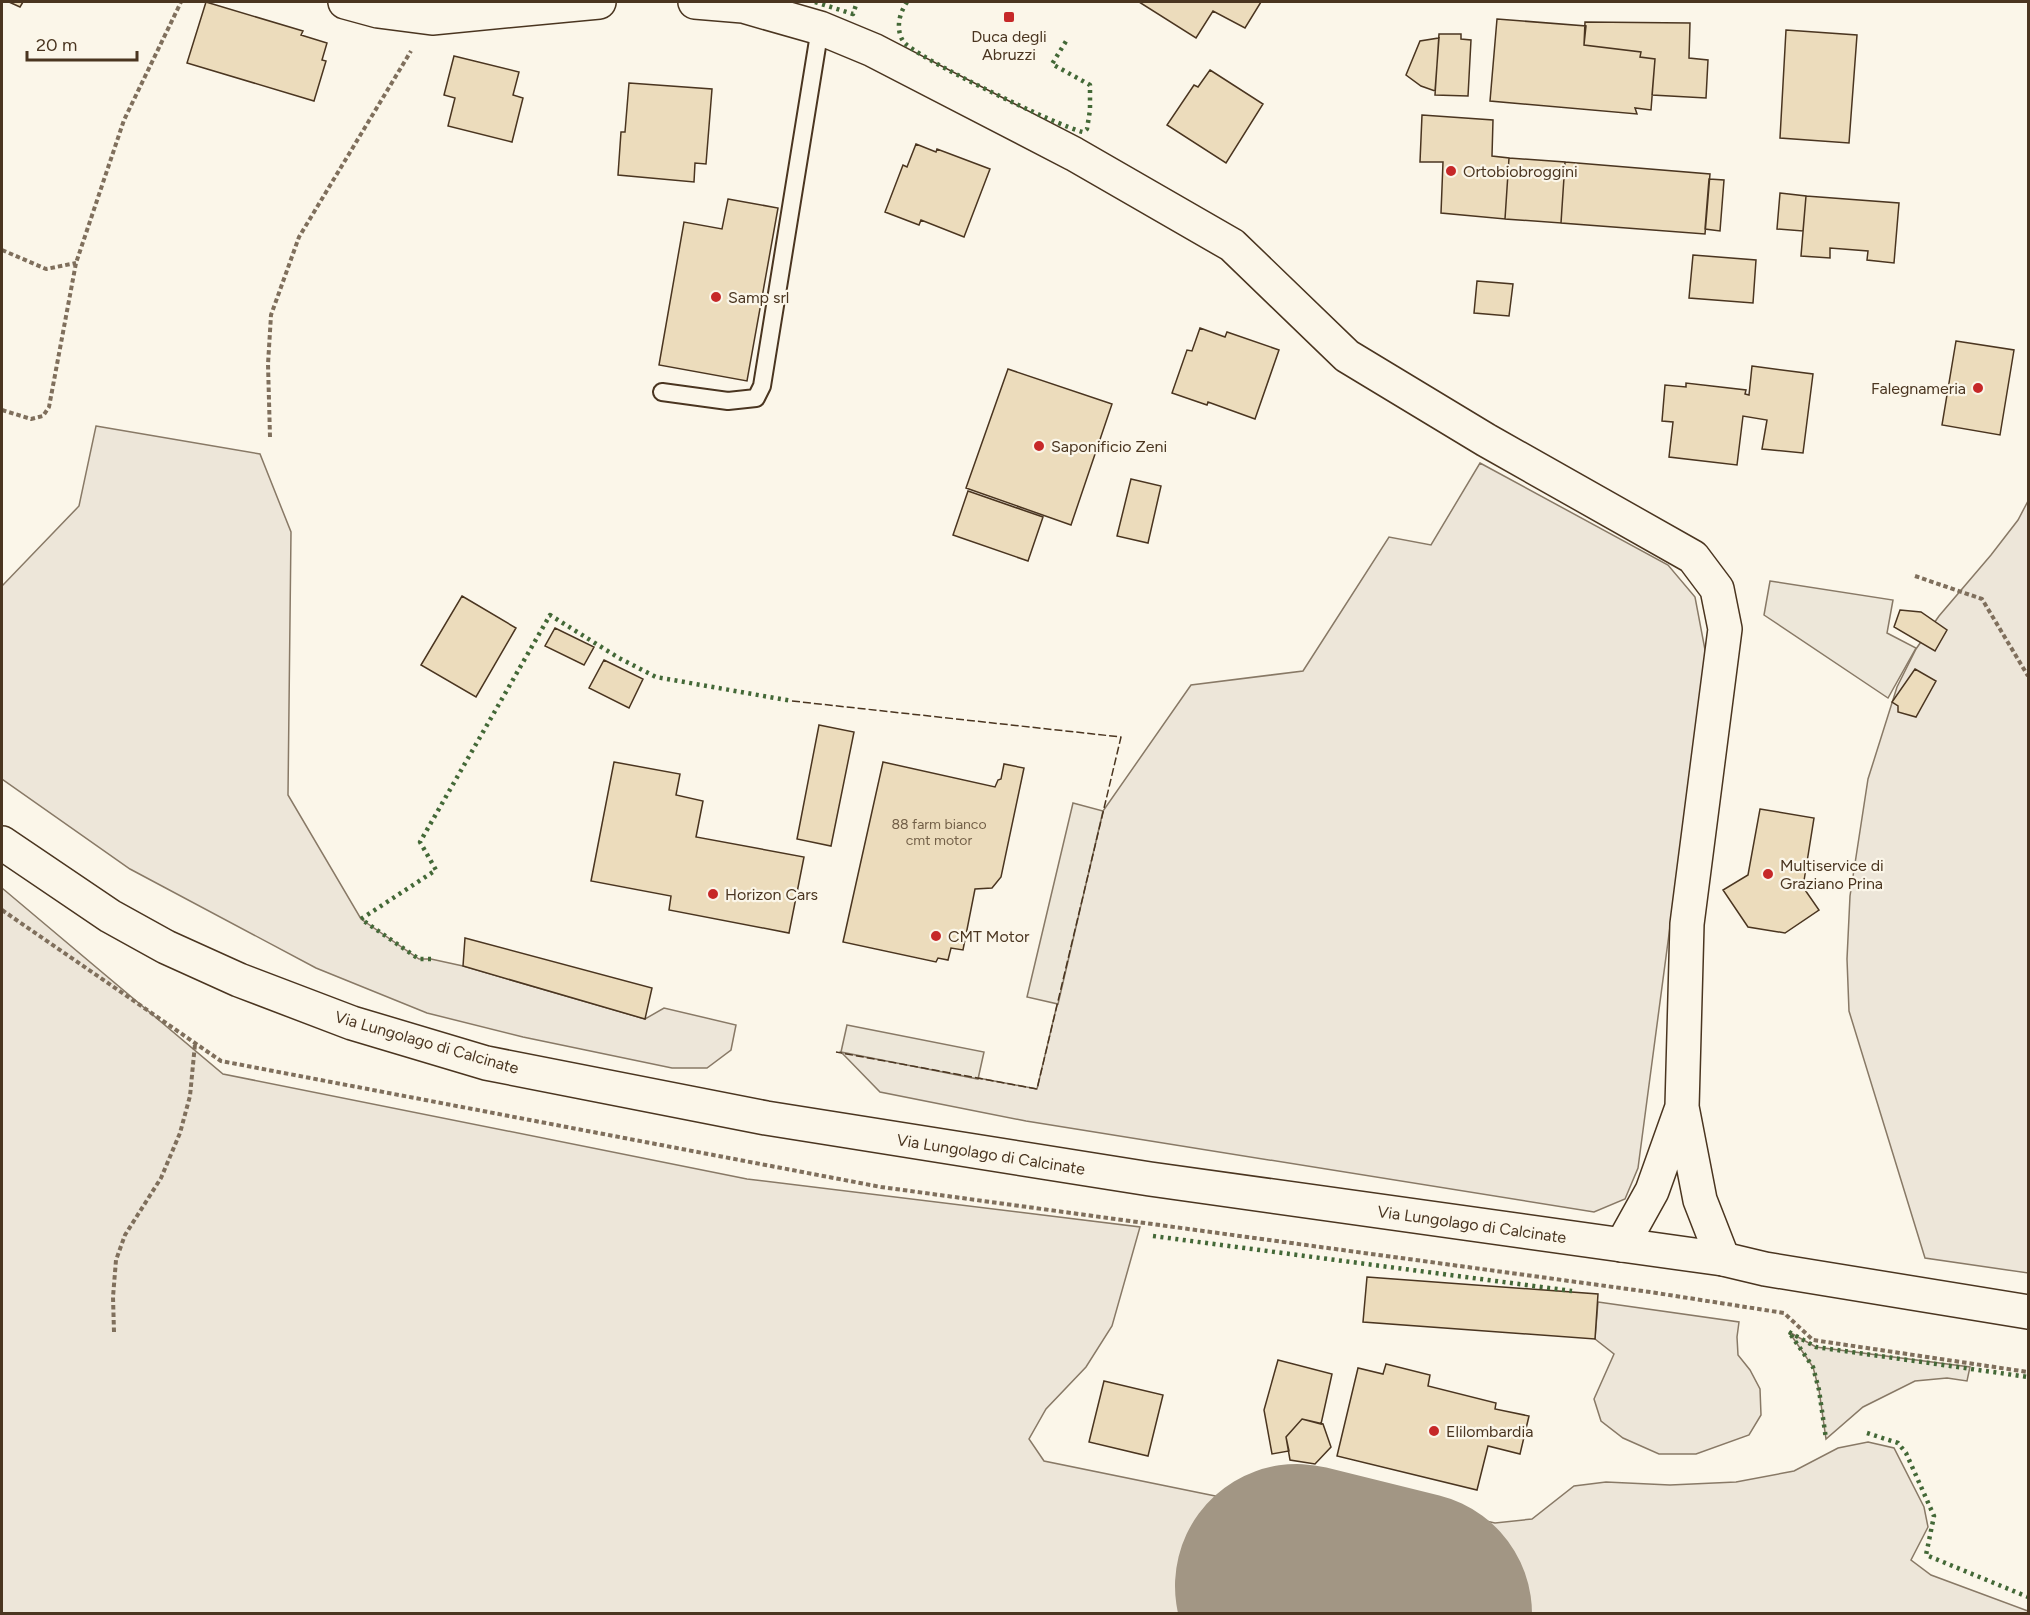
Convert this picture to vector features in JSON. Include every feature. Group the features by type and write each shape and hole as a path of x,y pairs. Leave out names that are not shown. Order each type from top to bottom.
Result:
{"street":[{"path":"345,2 378,11 432,18 599,2"},
{"path":"695,2 743,6 820,27 873,51 1064,149 1232,245 1347,356 1486,440 1693,557 1718,589 1725,628 1688,924 1682,1107 1700,1200 1723,1259"},
{"name":"Via Lungolago di Calcinate","path":"2,843 110,916 166,947 229,975 352,1023 486,1063 775,1120 1150,1179 1723,1259 1765,1269 2028,1312"},
{"path":"1622,1245 1652,1191 1682,1107"}],"lane":[{"path":"662,392 728,401 756,398 762,386 820,27"}],"path":[{"path":"2,410 31,419 43,416 49,407 76,263 124,120 181,2"},
{"path":"270,437 268,364 271,315 299,237 432,18"},
{"path":"2,250 46,269 76,263"},
{"path":"1914,576 1982,599 2028,676"},
{"path":"114,1332 113,1297 116,1260 126,1235 161,1178 180,1133 190,1096 195,1043"}],"shaded area":[{"path":"96,426 260,454 291,532 288,795 361,919 419,959 431,959 463,966 645,1019 664,1008 736,1025 731,1050 707,1068 672,1068 523,1037 427,1013 316,968 130,869 2,779 2,586 79,506"},
{"path":"1480,463 1668,565 1695,597 1706,655 1638,1168 1625,1199 1594,1212 1026,1121 880,1092 841,1052 1037,1089 1103,811 1191,685 1303,671 1389,537 1431,545"},
{"path":"2028,501 2028,1273 1925,1258 1849,1011 1847,959 1850,896 1868,779 1897,687 1916,649 1939,616 1991,555 2018,520"},
{"path":"1770,581 1893,600 1887,633 1916,648 1888,698 1764,615"},
{"path":"1073,803 1103,811 1058,1004 1027,997"},
{"path":"2,888 223,1074 747,1179 1140,1227 1112,1326 1086,1367 1046,1409 1029,1439 1044,1461 1230,1499 1267,1514 1276,1471 1367,1494 1372,1516 1351,1585 1288,1571 1282,1593 1365,1613 2,1613"},
{"path":"847,1025 984,1052 978,1079 841,1052"},
{"path":"1598,1302 1739,1322 1738,1355 1750,1370 1760,1389 1761,1415 1749,1435 1696,1454 1659,1454 1623,1438 1601,1421 1594,1399 1614,1354 1595,1339"},
{"path":"1789,1332 1816,1347 1970,1367 1967,1381 1947,1378 1915,1381 1863,1407 1826,1439 1819,1390 1813,1367"},
{"path":"1868,1442 1894,1448 1924,1507 1928,1527 1911,1560 1931,1575 2028,1611 2028,1613 1446,1614 1446,1608 1381,1594 1402,1503 1495,1523 1532,1519 1574,1486 1606,1482 1670,1485 1736,1482 1794,1471 1838,1448"}],"building":[{"path":"9,2 23,2 20,7"},
{"path":"206,2 303,31 301,35 327,43 322,60 326,61 314,101 187,63"},
{"path":"1139,2 1261,2 1245,28 1213,11 1196,38"},
{"path":"1497,19 1586,26 1584,45 1641,52 1640,57 1655,59 1651,110 1635,108 1637,114 1490,101"},
{"path":"1585,22 1690,23 1689,58 1708,60 1706,98 1652,95 1655,59 1640,57 1641,52 1584,45"},
{"path":"1786,30 1857,35 1849,143 1780,138"},
{"path":"1439,34 1461,34 1461,39 1471,40 1468,96 1435,95"},
{"path":"1439,38 1435,91 1421,86 1406,75 1420,41"},
{"path":"454,56 519,72 513,95 523,98 512,142 448,126 455,98 444,95"},
{"path":"1210,70 1263,104 1226,163 1167,125 1194,85 1198,87"},
{"path":"629,83 712,89 706,164 695,163 694,182 618,175 621,132 625,132"},
{"path":"1422,115 1493,120 1492,156 1509,158 1505,219 1441,213 1443,162 1420,162"},
{"path":"916,144 936,152 937,149 990,169 964,237 921,220 919,225 885,212 903,165 907,167"},
{"path":"1509,158 1565,162 1561,223 1505,219"},
{"path":"1565,162 1710,174 1705,234 1561,223"},
{"path":"1709,179 1724,180 1720,231 1705,229"},
{"path":"1780,193 1806,196 1803,231 1777,229"},
{"path":"1806,196 1899,203 1894,263 1867,260 1868,251 1830,248 1830,258 1801,256"},
{"name":"Samp srl","path":"728,199 778,208 747,381 659,365 684,222 722,229"},
{"path":"1693,255 1756,260 1753,303 1689,298"},
{"path":"1477,281 1513,284 1509,316 1474,313"},
{"path":"1200,328 1225,337 1227,332 1279,350 1255,419 1208,402 1207,405 1172,393 1187,350 1192,351"},
{"name":"Falegnameria","path":"1956,341 2014,350 2000,435 1942,425"},
{"path":"1752,366 1813,374 1803,453 1762,449 1767,420 1743,416 1737,465 1669,457 1673,422 1662,421 1665,385 1686,387 1686,383 1746,390 1745,394 1749,395"},
{"name":"Saponificio Zeni","path":"1008,369 1112,404 1071,525 966,488"},
{"path":"1131,479 1161,486 1148,543 1117,536"},
{"path":"968,491 1043,517 1028,561 953,535"},
{"path":"462,596 516,628 476,697 421,665"},
{"path":"1900,610 1921,612 1947,630 1935,651 1894,627"},
{"path":"555,628 594,647 584,665 545,646"},
{"path":"604,660 643,679 629,708 589,688"},
{"path":"1915,669 1936,681 1916,717 1898,712 1898,706 1892,702"},
{"path":"819,725 854,732 831,846 797,839"},
{"path":"614,762 680,774 676,795 703,801 696,837 804,857 789,933 669,910 671,896 591,881"},
{"path":"883,762 995,787 1001,779 1004,764 1024,768 1001,877 992,888 975,889 963,950 951,948 948,960 938,958 936,962 843,942"},
{"path":"1760,809 1814,818 1803,887 1819,910 1785,933 1748,927 1723,890 1748,875"},
{"path":"465,938 652,988 645,1019 463,966"},
{"path":"1367,1277 1598,1294 1595,1339 1363,1322"},
{"path":"1278,1360 1332,1374 1321,1424 1302,1419 1286,1437 1289,1451 1272,1454 1264,1410"},
{"name":"Elilombardia","path":"1386,1364 1430,1375 1428,1386 1496,1403 1495,1409 1529,1416 1520,1454 1488,1446 1477,1490 1337,1456 1358,1368 1383,1374"},
{"path":"1104,1381 1163,1395 1148,1456 1089,1442"},
{"path":"1302,1419 1323,1424 1331,1447 1315,1464 1290,1460 1286,1437"}],"runway":[{"path":"1297,1586 1410,1614"}],"hedge":[{"path":"815,2 853,14 857,2"},
{"path":"907,2 902,10 899,31 903,41 912,49 988,90 1046,118 1083,132 1087,129 1090,110 1090,85 1052,64 1068,38"},
{"path":"431,959 419,959 361,919 436,870 420,842 550,615 619,658 656,677 792,701"},
{"path":"1153,1236 1572,1291"},
{"path":"1789,1332 1816,1347 2028,1377"},
{"path":"1791,1335 1813,1367 1819,1390 1826,1439"},
{"path":"1867,1433 1898,1443 1906,1453 1934,1516 1926,1555 2028,1597"}],"fence":[{"path":"792,701 1121,737 1037,1089 836,1052"}],"place":[{"name":"Duca degli Abruzzi","path":"1009,17"},
{"name":"Ortobiobroggini","path":"1451,171"},
{"name":"Samp srl","path":"716,297"},
{"name":"Falegnameria","path":"1978,388"},
{"name":"Saponificio Zeni","path":"1039,446"},
{"name":"Multiservice di Graziano Prina","path":"1768,874"},
{"name":"Horizon Cars","path":"713,894"},
{"name":"CMT Motor","path":"936,936"},
{"name":"Elilombardia","path":"1434,1431"}]}
